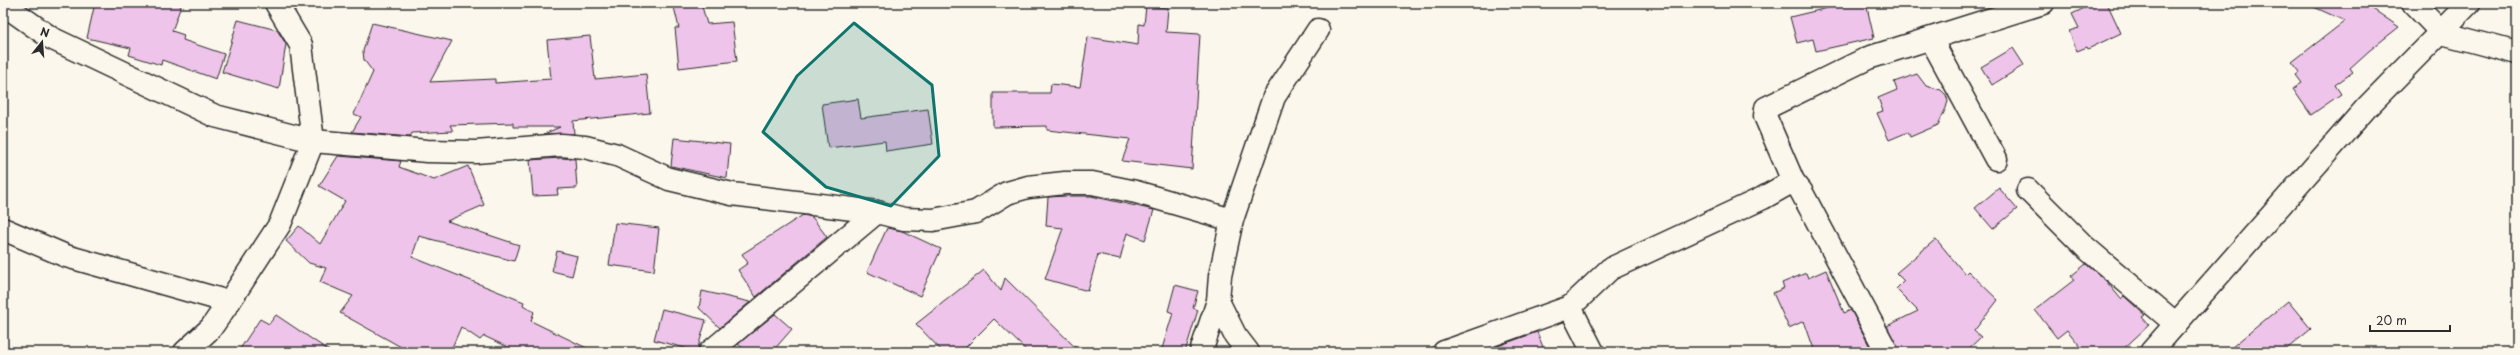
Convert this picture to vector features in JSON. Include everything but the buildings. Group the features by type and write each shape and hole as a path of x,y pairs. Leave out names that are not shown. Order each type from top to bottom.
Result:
{"street":[{"path":"185,352 212,328 280,224 313,141 301,45 276,3"},
{"path":"1887,352 1801,192 1793,181 1765,116 1766,108 1868,58 1931,39 1961,27 2043,3"},
{"path":"2413,3 2442,33 2517,53"},
{"path":"2151,352 2367,107 2442,33 2469,3"},
{"path":"3,4 51,38 215,116 313,141 427,151 469,152 561,145 585,147 617,155 669,179 732,194 877,212 904,219 933,220 976,212 1007,192 1028,186 1065,182 1092,183 1136,192 1232,220"},
{"path":"1201,352 1218,302 1220,276 1232,220 1274,98 1318,30"},
{"path":"1931,39 1996,159"},
{"path":"1444,352 1570,307 1610,269 1763,198 1793,181"},
{"path":"2028,190 2086,247 2176,324"},
{"path":"710,352 877,212"},
{"path":"4,230 66,256 229,302"},
{"path":"1218,302 1235,335 1248,352"},
{"path":"1570,307 1593,352"}],"highlighted area":[{"path":"854,23 932,85 939,156 891,206 826,187 763,132 797,76"}]}
